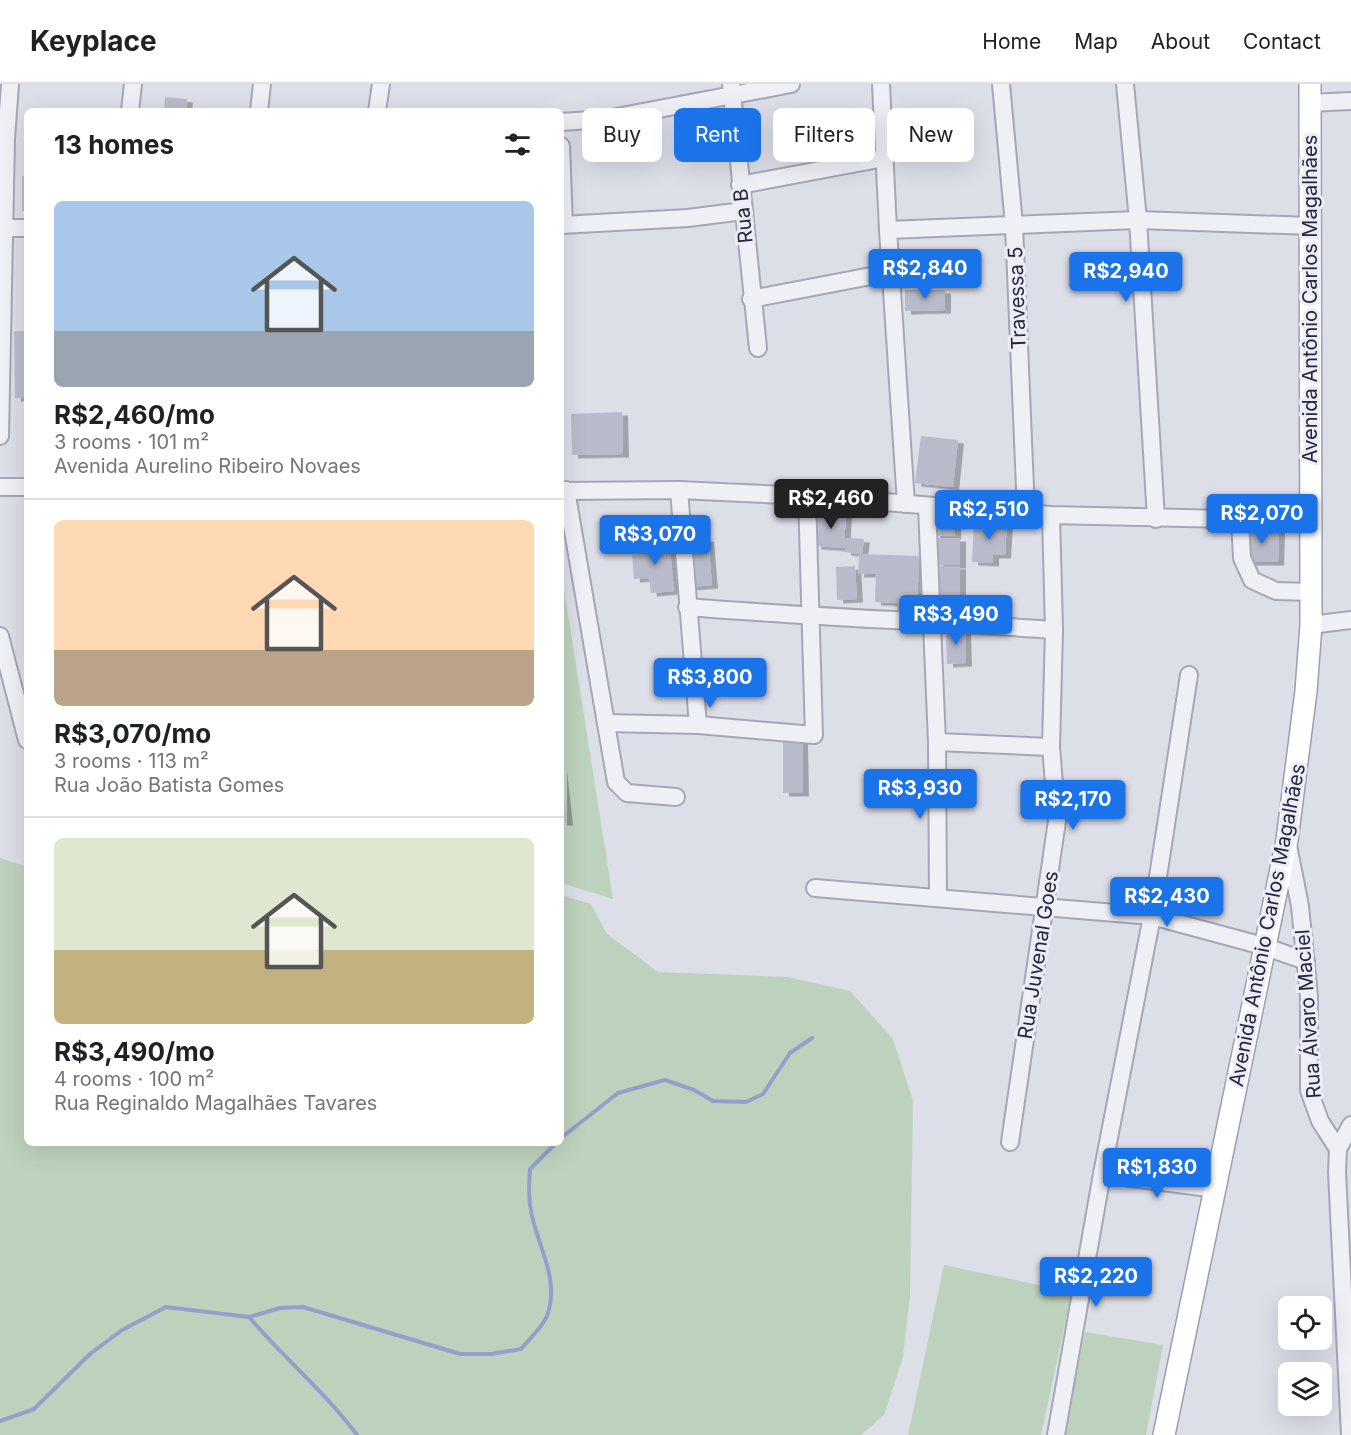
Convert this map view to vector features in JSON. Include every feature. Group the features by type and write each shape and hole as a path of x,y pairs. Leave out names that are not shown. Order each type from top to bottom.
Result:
{"main road":[{"name":"Avenida Antônio Carlos Magalhães","path":"1164,1435 1216,1189 1263,946 1287,840 1306,692 1311,625 1309,94"}],"street":[{"path":"0,436 3,228 10,84"},
{"path":"130,108 133,84"},
{"path":"259,108 262,84"},
{"path":"378,108 381,84"},
{"path":"564,122 606,119 731,90 791,84"},
{"path":"881,84 906,504"},
{"name":"Travessa 5","path":"1001,84 1014,225 1026,512"},
{"path":"1125,84 1138,220 1155,519"},
{"name":"Rua B","path":"731,90 751,299 758,348"},
{"path":"1309,94 1351,101"},
{"path":"740,185 884,158"},
{"path":"564,225 688,218 743,211"},
{"path":"888,230 1138,220 1311,226"},
{"path":"3,228 24,228"},
{"path":"751,299 892,273"},
{"path":"0,487 24,487"},
{"path":"676,797 627,793 618,786 566,514 564,490 679,490 807,496 1051,515 1310,521"},
{"path":"679,490 698,725"},
{"path":"606,723 698,725 814,736 807,496"},
{"path":"927,507 937,742 938,898"},
{"name":"Rua Juvenal Goes","path":"1010,1142 1057,821 1051,747 1054,630 1051,515"},
{"path":"1239,520 1244,568 1252,580 1276,591 1311,592"},
{"path":"687,607 812,618 933,621 1054,630"},
{"path":"1311,625 1351,620"},
{"path":"0,636 24,728"},
{"path":"1056,1435 1102,1174 1152,916 1188,675"},
{"path":"937,742 1051,747"},
{"name":"Rua Álvaro Maciel","path":"1287,840 1299,898 1306,961 1309,1090 1320,1121 1338,1149"},
{"path":"815,888 1152,916 1263,946 1306,961"},
{"path":"1350,1435 1337,1172 1338,1149 1351,1125"},
{"path":"1102,1174 1216,1189"}],"green space":[{"path":"564,589 613,899 564,884"},
{"path":"0,858 24,866 24,1146 564,1146 564,896 591,904 607,934 658,972 788,977 850,991 893,1039 913,1101 910,1295 903,1357 884,1415 861,1435 0,1435"},
{"path":"944,1265 1072,1292 1041,1435 908,1435"},
{"path":"1085,1332 1163,1345 1146,1435 1063,1435"}],"building":[{"path":"165,97 187,99 186,108 164,108"},
{"path":"22,176 24,176 24,211 22,211"},
{"path":"905,290 945,290 945,310 905,311"},
{"path":"14,331 24,331 24,398 15,398"},
{"path":"622,412 623,454 572,455 571,414"},
{"path":"921,436 958,440 953,487 915,483"},
{"path":"818,512 846,513 844,548 815,546"},
{"path":"955,513 955,536 934,536 934,514"},
{"path":"974,521 1007,522 1005,555 993,555 993,563 972,562"},
{"path":"1246,528 1279,528 1278,562 1245,562"},
{"path":"669,538 674,591 651,593 649,578 634,579 632,555 647,554 645,541"},
{"path":"708,538 712,585 690,587 686,540"},
{"path":"846,538 864,539 862,554 919,556 917,610 897,610 898,603 875,602 876,574 858,574 859,554 845,552"},
{"path":"937,538 960,538 960,565 937,565"},
{"path":"855,566 857,599 837,600 836,567"},
{"path":"940,566 960,566 960,600 939,600"},
{"path":"965,629 966,663 947,664 946,630"},
{"path":"802,739 803,793 783,793 783,740"},
{"path":"564,794 567,822 564,822"}],"waterway":[{"path":"564,1136 618,1093 665,1080 694,1090 713,1101 746,1102 763,1094 790,1053 812,1038"},
{"path":"249,1317 280,1308 303,1307 460,1354 491,1354 521,1349 545,1320 550,1303 550,1277 535,1228 529,1192 530,1169 553,1146"},
{"path":"0,1421 34,1409 90,1354 122,1330 166,1307 249,1317 332,1404 357,1435"}]}
